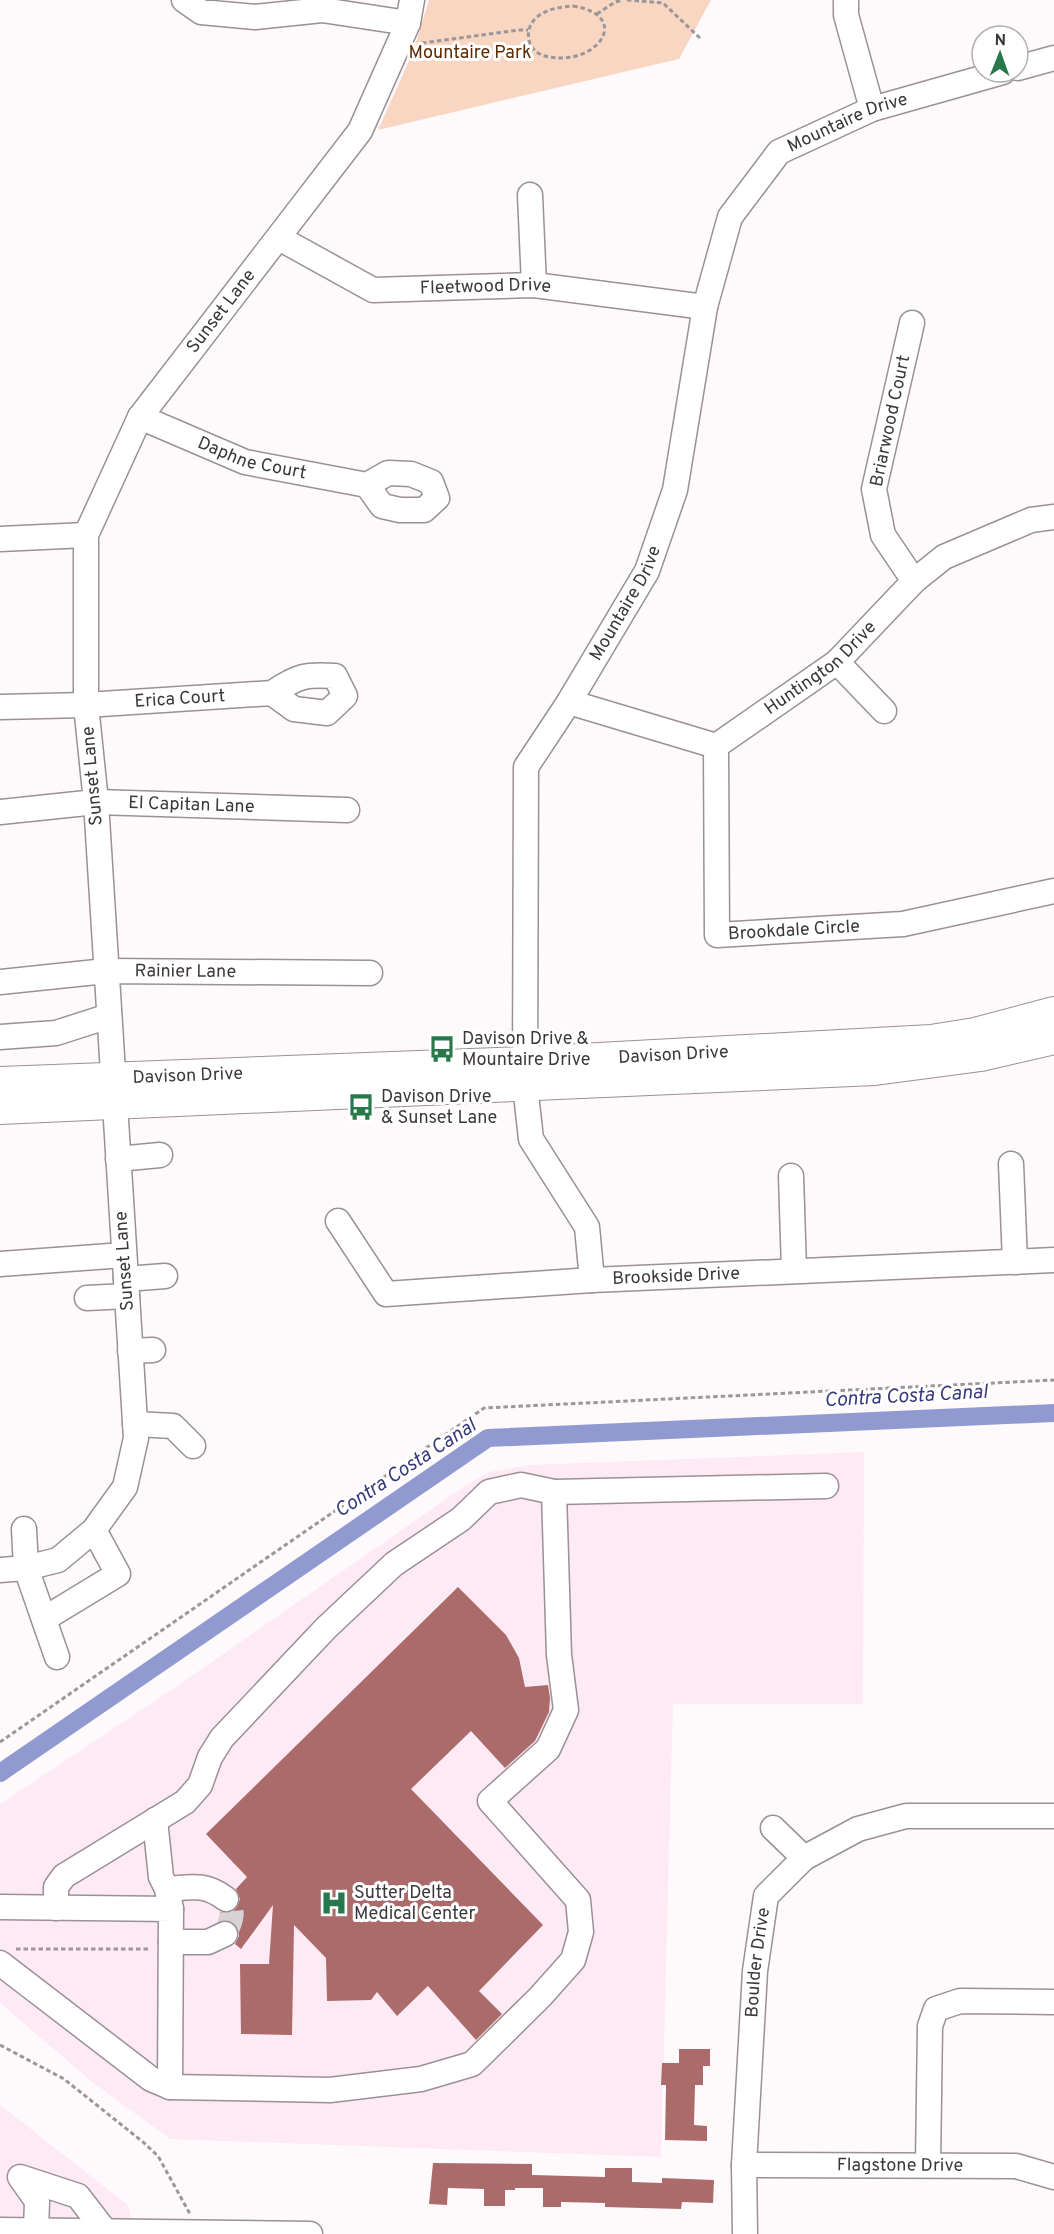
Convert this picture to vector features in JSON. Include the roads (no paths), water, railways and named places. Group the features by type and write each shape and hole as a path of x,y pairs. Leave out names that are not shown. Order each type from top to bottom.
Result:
{"main road":[{"name":"Davison Drive","path":"525,1074 931,1041 975,1034 1054,1013"},
{"name":"Davison Drive","path":"0,1108 114,1091 525,1074 875,1069 981,1055 1054,1038"},
{"name":"Davison Drive","path":"0,1083 114,1091"}],"street":[{"path":"184,0 201,12 255,17 322,10 406,22"},
{"path":"846,0 846,15 872,109"},
{"name":"Sunset Lane","path":"0,1570 26,1568 58,1560 94,1530 125,1487 136,1438 135,1424 142,1350 126,1277 96,802 86,705 86,535 140,417 360,131 406,22"},
{"path":"1030,65 1054,58"},
{"name":"Mountaire Drive","path":"592,1280 587,1227 531,1139 525,1074 526,768 569,702 647,571 675,490 705,307 730,217 779,152 872,109 970,81"},
{"path":"530,195 534,285"},
{"name":"Fleetwood Drive","path":"279,238 373,290 534,285 705,307"},
{"name":"Briarwood Court","path":"912,323 874,489 883,535 914,582"},
{"name":"Daphne Court","path":"140,417 245,462 367,485"},
{"name":"Huntington Drive","path":"716,746 837,662 914,582 944,557 1031,520 1054,517"},
{"path":"0,538 86,535"},
{"path":"837,662 884,711"},
{"name":"Erica Court","path":"0,707 86,705 272,693"},
{"path":"569,702 716,746"},
{"name":"Brookdale Circle","path":"716,746 717,935 903,924 1054,891"},
{"name":"El Capitan Lane","path":"0,812 96,802 347,810"},
{"name":"Rainier Lane","path":"0,982 106,971 370,973"},
{"path":"0,1037 56,1033 109,1016"},
{"path":"118,1159 160,1155"},
{"path":"1011,1164 1015,1262"},
{"path":"791,1176 794,1270"},
{"name":"Brookside Drive","path":"338,1221 386,1294 592,1280 1054,1260"},
{"path":"4,1264 126,1277 165,1276"},
{"path":"87,1298 126,1277"},
{"path":"135,1424 173,1426 193,1446"},
{"path":"56,1908 56,1887 64,1876 185,1802 200,1785 210,1757 222,1738 326,1628 394,1563 461,1519 489,1492 521,1485 554,1492 826,1486"},
{"path":"6,1956 151,2079 170,2087 330,2090 421,2079 472,2064 540,1997 573,1960 581,1932 578,1900 490,1801 548,1749 566,1710 559,1655 554,1492"},
{"path":"24,1529 26,1568 57,1657"},
{"path":"44,1619 118,1574 94,1530"},
{"name":"Boulder Drive","path":"745,2234 744,2165 755,1971 766,1896 804,1858 858,1829 906,1816 1054,1815"},
{"path":"155,1820 161,1877 169,1899 170,2087"},
{"path":"773,1828 804,1858"},
{"path":"0,1907 56,1908 169,1899 193,1887 213,1889 226,1899"},
{"path":"171,1948 208,1942 225,1934"},
{"path":"928,2165 930,2026 936,2009 960,2001 1054,2002"},
{"name":"Flagstone Drive","path":"744,2165 1016,2166 1054,2177"},
{"path":"36,2230 37,2201 20,2177 78,2196 105,2231"},
{"path":"0,2230 310,2234"}],"waterway":[{"name":"Contra Costa Canal","path":"0,1773 488,1438 1054,1413"}],"tunnel":[{"path":"225,1934 232,1912 226,1899"}],"place":[{"name":"Davison Drive & Mountaire Drive","path":"442,1049"},
{"name":"Davison Drive & Sunset Lane","path":"361,1107"},
{"name":"Sutter Delta Medical Center","path":"334,1903"}],"park label":[{"name":"Mountaire Park","path":"470,53"}]}
